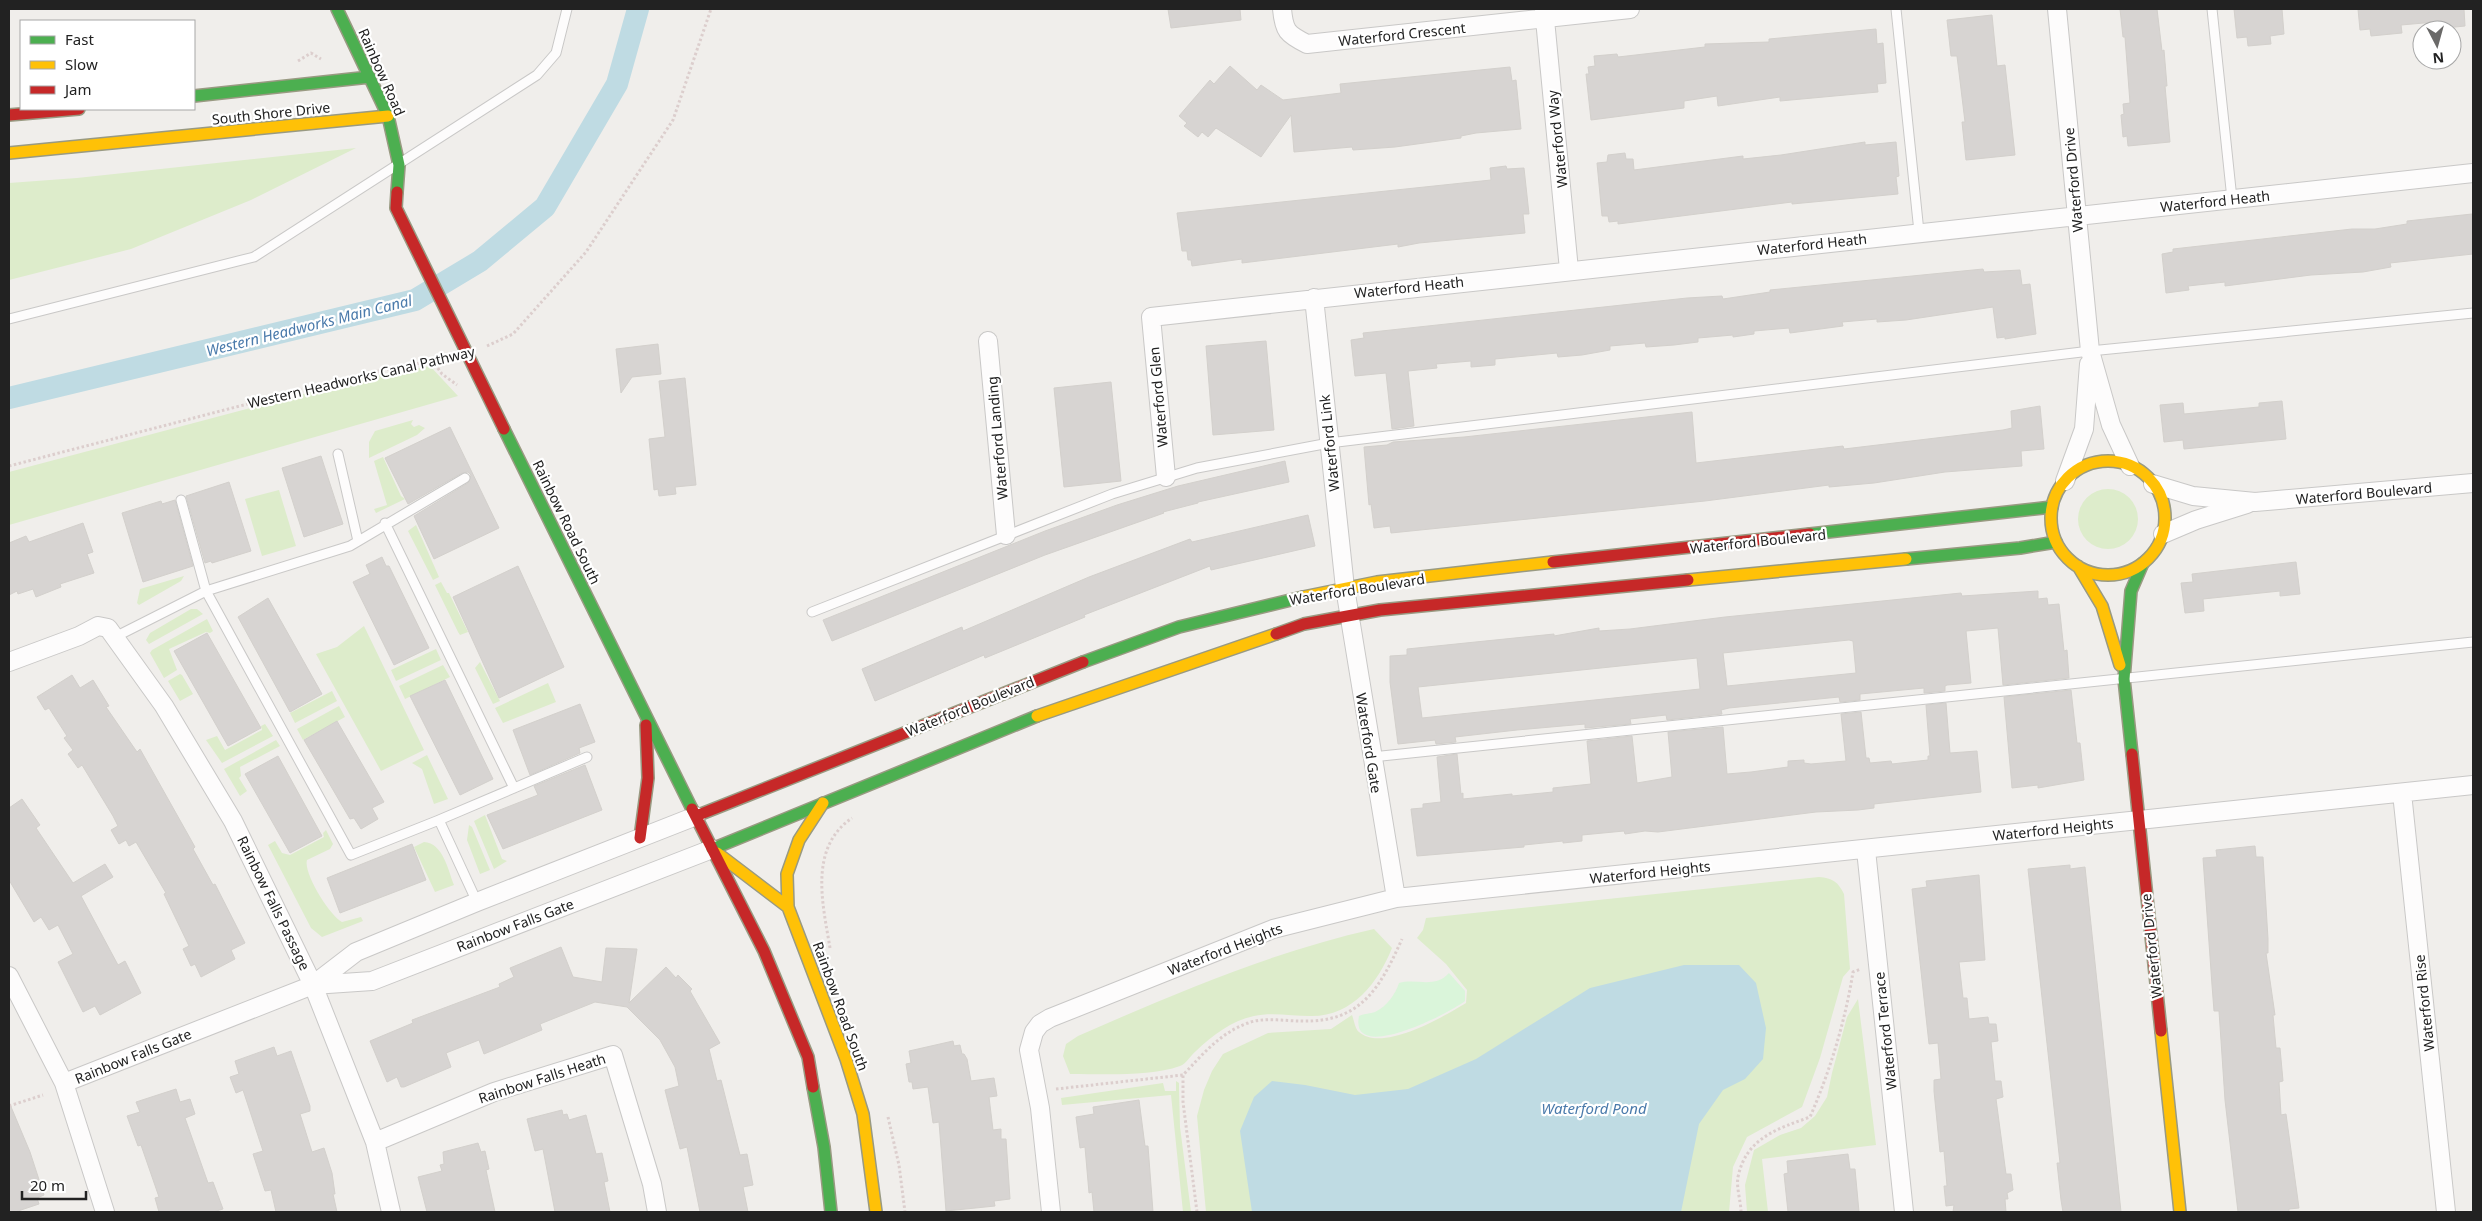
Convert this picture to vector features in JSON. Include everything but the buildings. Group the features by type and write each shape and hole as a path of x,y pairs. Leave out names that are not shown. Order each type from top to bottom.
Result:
{"street":[{"name":"Rainbow Road","path":"337,9 388,116 399,164 396,208"},
{"name":"Waterford Crescent","path":"1282,9 1284,26 1291,36 1307,44 1544,13 1630,9"},
{"name":"Waterford Drive","path":"2057,9 2090,351 2110,425 2130,466"},
{"name":"Waterford Way","path":"1544,13 1570,270"},
{"name":"South Shore Drive","path":"195,96 370,77"},
{"path":"9,115 67,110"},
{"name":"South Shore Drive","path":"9,153 388,116"},
{"name":"Waterford Heath","path":"1151,317 2473,173"},
{"name":"Rainbow Road South","path":"396,208 646,719 764,951 808,1057 824,1146 831,1212"},
{"name":"Waterford Link","path":"1314,298 1345,588"},
{"name":"Waterford Glen","path":"1151,317 1166,477"},
{"name":"Waterford Landing","path":"988,341 1006,535"},
{"name":"Waterford Drive","path":"2065,481 2084,429 2090,351"},
{"path":"2113,461 2130,466 2154,484 2162,500 2165,517 2163,534 2155,550 2143,563 2129,571 2114,575 2098,574 2078,566 2067,558 2056,542 2051,524 2052,507 2057,493 2065,481 2078,470 2095,463 2113,461"},
{"name":"Waterford Boulevard","path":"2154,484 2193,496 2255,502 2473,483"},
{"name":"Waterford Boulevard","path":"2163,534 2196,520 2255,502"},
{"name":"Waterford Boulevard","path":"696,816 1043,676 1179,627 1259,606 1377,582 2052,507"},
{"name":"Waterford Boulevard","path":"712,849 1062,706 1304,624 1399,608 2020,548 2056,542"},
{"name":"Waterford Drive","path":"2143,563 2131,590 2124,679 2180,1212"},
{"name":"Waterford Drive","path":"2078,566 2102,606 2124,679"},
{"name":"Waterford Gate","path":"1345,588 1396,898"},
{"name":"Rainbow Falls Passage","path":"9,662 79,636 98,626 108,628 164,706 234,821 313,984 376,1142 391,1212"},
{"path":"640,838 648,778 646,719"},
{"name":"Waterford Heights","path":"1051,1212 1040,1108 1029,1050 1030,1040 1040,1024 1050,1018 1272,929 1396,898 2473,785"},
{"name":"Waterford Rise","path":"2402,793 2446,1212"},
{"path":"788,906 787,874 800,840 823,803"},
{"name":"Rainbow Falls Gate","path":"64,1083 313,984 356,952 696,816"},
{"name":"Rainbow Road South","path":"712,849 788,906 846,1059 863,1114 876,1212"},
{"name":"Rainbow Falls Gate","path":"313,984 372,980 712,849"},
{"name":"Waterford Terrace","path":"1866,850 1904,1212"},
{"path":"9,976 64,1083 105,1212"},
{"name":"Rainbow Falls Heath","path":"376,1142 494,1092 613,1055 652,1184 657,1212"}],"lane":[{"path":"9,319 254,257 538,75 556,52 567,9"},
{"path":"1896,9 1919,232"},
{"path":"2212,9 2232,199"},
{"path":"812,612 1112,494 1197,468 1329,443 2090,351 2473,313"},
{"path":"338,454 358,540"},
{"path":"115,636 206,591 350,546 385,523 465,478"},
{"path":"181,500 206,591 351,855 587,757"},
{"path":"385,523 514,788"},
{"path":"1372,757 2473,642"},
{"path":"438,820 477,902"}],"path":[{"name":"Western Headworks Canal Pathway","path":"9,466 359,374 432,360 513,334 586,252 673,120 711,9"},
{"path":"432,360 442,374 460,387"},
{"path":"832,956 821,872 824,856 830,842 843,824 859,814"},
{"path":"1056,1090 1183,1075 1220,1036 1249,1022 1318,1021 1342,1014 1366,1000 1382,982 1402,939"},
{"path":"1741,1212 1738,1177 1753,1145 1773,1131 1810,1117 1826,1075 1846,1011 1853,972 1861,969"},
{"path":"1183,1075 1183,1102 1197,1212"},
{"path":"9,1106 43,1095"},
{"path":"887,1113 899,1165 905,1212"}],"green space":[{"path":"356,148 251,200 131,249 9,280 9,183 77,178"},
{"path":"430,366 458,396 9,525 9,472 360,379"},
{"path":"413,420 411,424 414,427 419,425 425,428 417,435 369,458 369,442 375,431"},
{"path":"383,457 401,496 405,499 376,513 374,509 387,505 374,461"},
{"path":"2108,489 2124,494 2129,498 2133,503 2138,519 2133,535 2129,540 2124,544 2108,549 2092,544 2087,540 2083,535 2078,519 2083,503 2087,498 2092,494"},
{"path":"279,490 296,546 262,556 245,499"},
{"path":"416,525 439,577 433,580 408,531"},
{"path":"184,576 181,581 139,605 137,603 140,589"},
{"path":"441,582 447,593 449,593 468,632 460,635 458,632 435,585"},
{"path":"191,609 197,609 203,614 149,644 146,640 150,633"},
{"path":"207,619 213,631 210,633 206,632 169,649 177,670 164,678 150,653 152,650"},
{"path":"364,626 424,750 381,771 316,654 337,647"},
{"path":"436,649 441,660 396,681 391,670"},
{"path":"480,662 500,701 493,704 475,668"},
{"path":"443,665 450,677 405,699 399,686"},
{"path":"180,674 193,694 180,701 168,681"},
{"path":"548,683 556,702 503,723 495,708"},
{"path":"332,691 337,701 295,723 290,713"},
{"path":"339,706 345,717 303,740 297,729"},
{"path":"265,724 273,736 222,763 206,740 217,736 225,750 262,730 261,726"},
{"path":"276,740 280,746 240,767 241,776 239,778 247,791 240,796 224,769"},
{"path":"427,755 448,799 434,804 422,769 412,763"},
{"path":"485,815 502,859 507,861 494,869 474,821"},
{"path":"469,825 472,827 490,870 480,874 467,840"},
{"path":"326,830 333,844 330,849 307,860 313,884 331,912 342,922 361,917 363,921 322,937 311,928 268,845 275,841 282,853 290,855 324,837 323,833"},
{"path":"424,842 436,847 440,852 454,885 435,892 414,847"},
{"path":"1819,877 1835,881 1844,894 1850,969 1843,977 1820,1058 1802,1107 1747,1137 1733,1167 1729,1212 1206,1212 1197,1116 1204,1090 1212,1071 1223,1054 1268,1033 1331,1029 1352,1015 1358,1031 1369,1037 1382,1038 1397,1035 1429,1023 1466,1003 1467,990 1446,964 1417,938 1423,930 1426,918"},
{"path":"1374,929 1392,948 1379,974 1362,996 1339,1011 1325,1015 1268,1014 1246,1018 1230,1025 1209,1039 1182,1065 1168,1070 1126,1074 1070,1074 1063,1056 1066,1044 1078,1036 1223,975 1336,938"},
{"path":"1449,973 1465,991 1465,1001 1456,1007 1422,1024 1384,1036 1369,1036 1360,1030 1359,1016 1375,1012 1383,1007 1393,996 1399,983 1438,981"},
{"path":"1858,999 1876,1145 1762,1159 1768,1212 1747,1212 1745,1185 1754,1150 1780,1135 1801,1128 1815,1116 1827,1097 1847,1017"},
{"path":"1176,1081 1179,1083 1180,1127 1191,1212 1183,1212 1171,1095 1062,1105 1061,1098 1163,1083 1165,1091 1176,1091"}],"water":[{"name":"Waterford Pond","path":"1684,965 1739,965 1756,983 1766,1028 1763,1059 1745,1079 1723,1090 1699,1124 1681,1212 1252,1212 1240,1131 1254,1097 1272,1081 1305,1085 1355,1095 1408,1089 1476,1059 1590,988"}],"waterway":[{"name":"Western Headworks Main Canal","path":"9,398 415,300 480,261 545,207 617,84 638,9"}],"traffic: fast":[{"path":"337,9 388,116 399,165 397,192"},
{"path":"195,96 370,77"},
{"path":"504,429 692,809"},
{"path":"1810,534 2052,507"},
{"path":"1906,559 2020,548 2056,542"},
{"path":"2132,754 2124,679 2131,591 2143,563"},
{"path":"1083,662 1179,627 1303,597"},
{"path":"712,849 1037,716"},
{"path":"813,1087 824,1147 831,1212"}],"traffic: slow":[{"path":"9,153 388,116"},
{"path":"2108,461 2130,466 2148,478 2160,496 2165,518 2160,540 2148,558 2130,570 2108,575 2086,570 2068,558 2056,540 2051,518 2056,496 2068,478 2086,466 2108,461"},
{"path":"1688,580 1906,559"},
{"path":"1303,597 1377,582 1553,562"},
{"path":"2078,566 2102,606 2120,665"},
{"path":"1037,716 1276,634"},
{"path":"788,907 787,874 799,840 823,803"},
{"path":"717,853 788,907 846,1059 863,1114 876,1212"},
{"path":"2161,1031 2180,1212"}],"traffic: jam":[{"path":"9,115 67,110"},
{"path":"397,192 396,208 504,429"},
{"path":"1553,562 1810,534"},
{"path":"1276,634 1304,624 1380,610 1688,580"},
{"path":"696,816 1083,662"},
{"path":"640,838 648,778 646,725"},
{"path":"2132,754 2161,1031"},
{"path":"692,809 764,951 808,1057 813,1087"}]}
